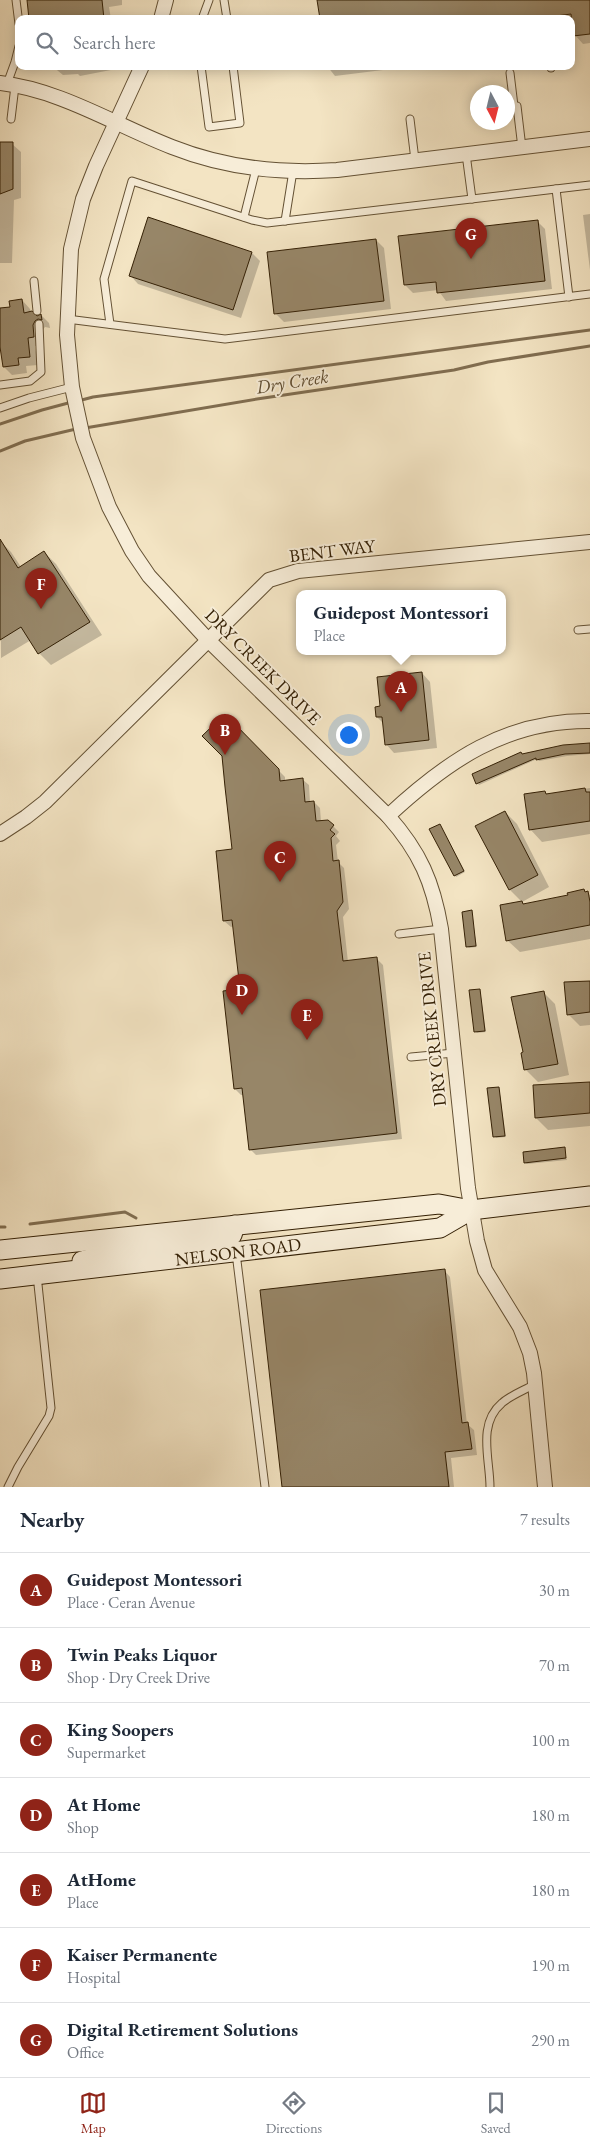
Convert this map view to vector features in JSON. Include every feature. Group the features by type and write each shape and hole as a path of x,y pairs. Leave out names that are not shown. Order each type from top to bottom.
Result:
{"main road":[{"name":"NELSON ROAD","path":"0,1250 438,1204 471,1210 590,1196"},
{"name":"NELSON ROAD","path":"0,1279 440,1228 471,1210"},
{"path":"58,1272 84,1260 108,1253 225,1239 232,1235 235,1225"}],"street":[{"path":"162,15 166,0"},
{"name":"DRY CREEK DRIVE","path":"140,70 96,166 78,221 69,268 67,335 72,387 83,438 109,507 136,557 149,576 208,640 388,816 413,847 427,872 436,901 441,929 471,1210 482,1263 524,1335 533,1364 545,1487"},
{"path":"7,84 55,96 186,152 220,162 256,169 293,171 337,170 590,139"},
{"name":"BENT WAY","path":"0,834 45,802 269,580 298,571 590,542"},
{"path":"388,816 419,787 442,770 462,756 491,742 540,725 590,721"}],"lane":[{"path":"16,0 18,15"},
{"path":"203,15 209,0"},
{"path":"224,0 226,15"},
{"path":"11,120 7,84 15,62"},
{"path":"202,70 209,127 240,124 233,70"},
{"path":"510,73 522,148"},
{"path":"410,119 415,160"},
{"path":"466,154 472,199"},
{"path":"244,217 256,169"},
{"path":"285,221 293,171"},
{"path":"110,324 104,279 132,181 263,222 590,185"},
{"path":"556,189 569,297"},
{"path":"34,281 38,311"},
{"path":"67,319 225,340 590,294"},
{"path":"0,385 30,381 41,372 39,324"},
{"path":"0,408 72,387"},
{"path":"578,630 590,628"},
{"path":"399,934 441,929"},
{"path":"411,1057 454,1053"},
{"path":"236,1253 265,1487"},
{"path":"8,1487 52,1408 36,1275"},
{"path":"490,1487 486,1428 490,1416 502,1403 535,1384"}],"building":[{"path":"27,0 102,0 104,15 29,15"},
{"path":"317,0 590,0 590,34 575,36 575,15 571,14 319,15"},
{"path":"0,142 13,142 13,189 0,194"},
{"path":"148,217 252,252 233,310 129,276"},
{"path":"538,220 545,281 437,293 436,282 404,285 398,236"},
{"path":"376,239 384,301 274,314 267,252"},
{"path":"22,299 24,313 32,311 37,316 41,314 42,320 38,319 35,321 33,325 34,337 28,338 30,357 18,358 19,365 3,367 0,347 0,308 10,307 9,301"},
{"path":"0,539 18,568 44,551 90,622 38,654 21,627 0,640"},
{"path":"422,672 429,740 385,745 382,717 376,717 375,707 380,706 377,677"},
{"path":"225,714 279,769 280,781 303,778 305,802 314,801 316,821 328,820 334,825 330,830 335,834 331,838 333,861 339,860 343,902 337,911 343,961 377,957 397,1133 249,1150 242,1088 234,1089 223,991 240,989 232,920 223,921 216,851 232,849 222,756 202,736"},
{"path":"590,743 590,753 565,754 536,760 536,758 476,784 472,774 521,752 522,754 563,745"},
{"path":"585,788 586,792 590,792 590,821 529,830 524,794 545,791 546,794"},
{"path":"505,811 538,875 509,890 475,826"},
{"path":"440,824 464,871 454,876 429,829"},
{"path":"584,889 585,892 588,891 590,902 590,925 506,941 500,905 522,901 523,904 568,895 567,893"},
{"path":"472,910 476,946 466,947 462,912"},
{"path":"590,981 590,1012 567,1015 564,982"},
{"path":"480,989 485,1031 474,1032 469,990"},
{"path":"544,991 558,1064 524,1070 521,1053 523,1052 511,997"},
{"path":"590,1082 590,1113 535,1118 533,1085"},
{"path":"499,1087 505,1136 493,1137 487,1088"},
{"path":"565,1147 566,1158 524,1163 523,1152"},
{"path":"445,1269 462,1423 468,1422 472,1449 445,1452 449,1487 282,1487 260,1290"}],"waterway":[{"path":"78,401 93,397 590,330"},
{"name":"Dry Creek","path":"85,428 257,399 454,370 488,362 590,346"},
{"path":"0,424 72,402"},
{"name":"Dry Creek","path":"0,451 25,441 76,429"},
{"path":"30,1224 125,1212 136,1218"},
{"path":"0,1227 5,1227"}],"place":[{"name":"Digital Retirement Solutions","path":"471,259"},
{"name":"Kaiser Permanente","path":"41,609"},
{"name":"Guidepost Montessori","path":"401,712"},
{"name":"Twin Peaks Liquor","path":"225,755"},
{"name":"King Soopers","path":"280,882"},
{"name":"At Home","path":"242,1015"},
{"name":"AtHome","path":"307,1040"}]}
